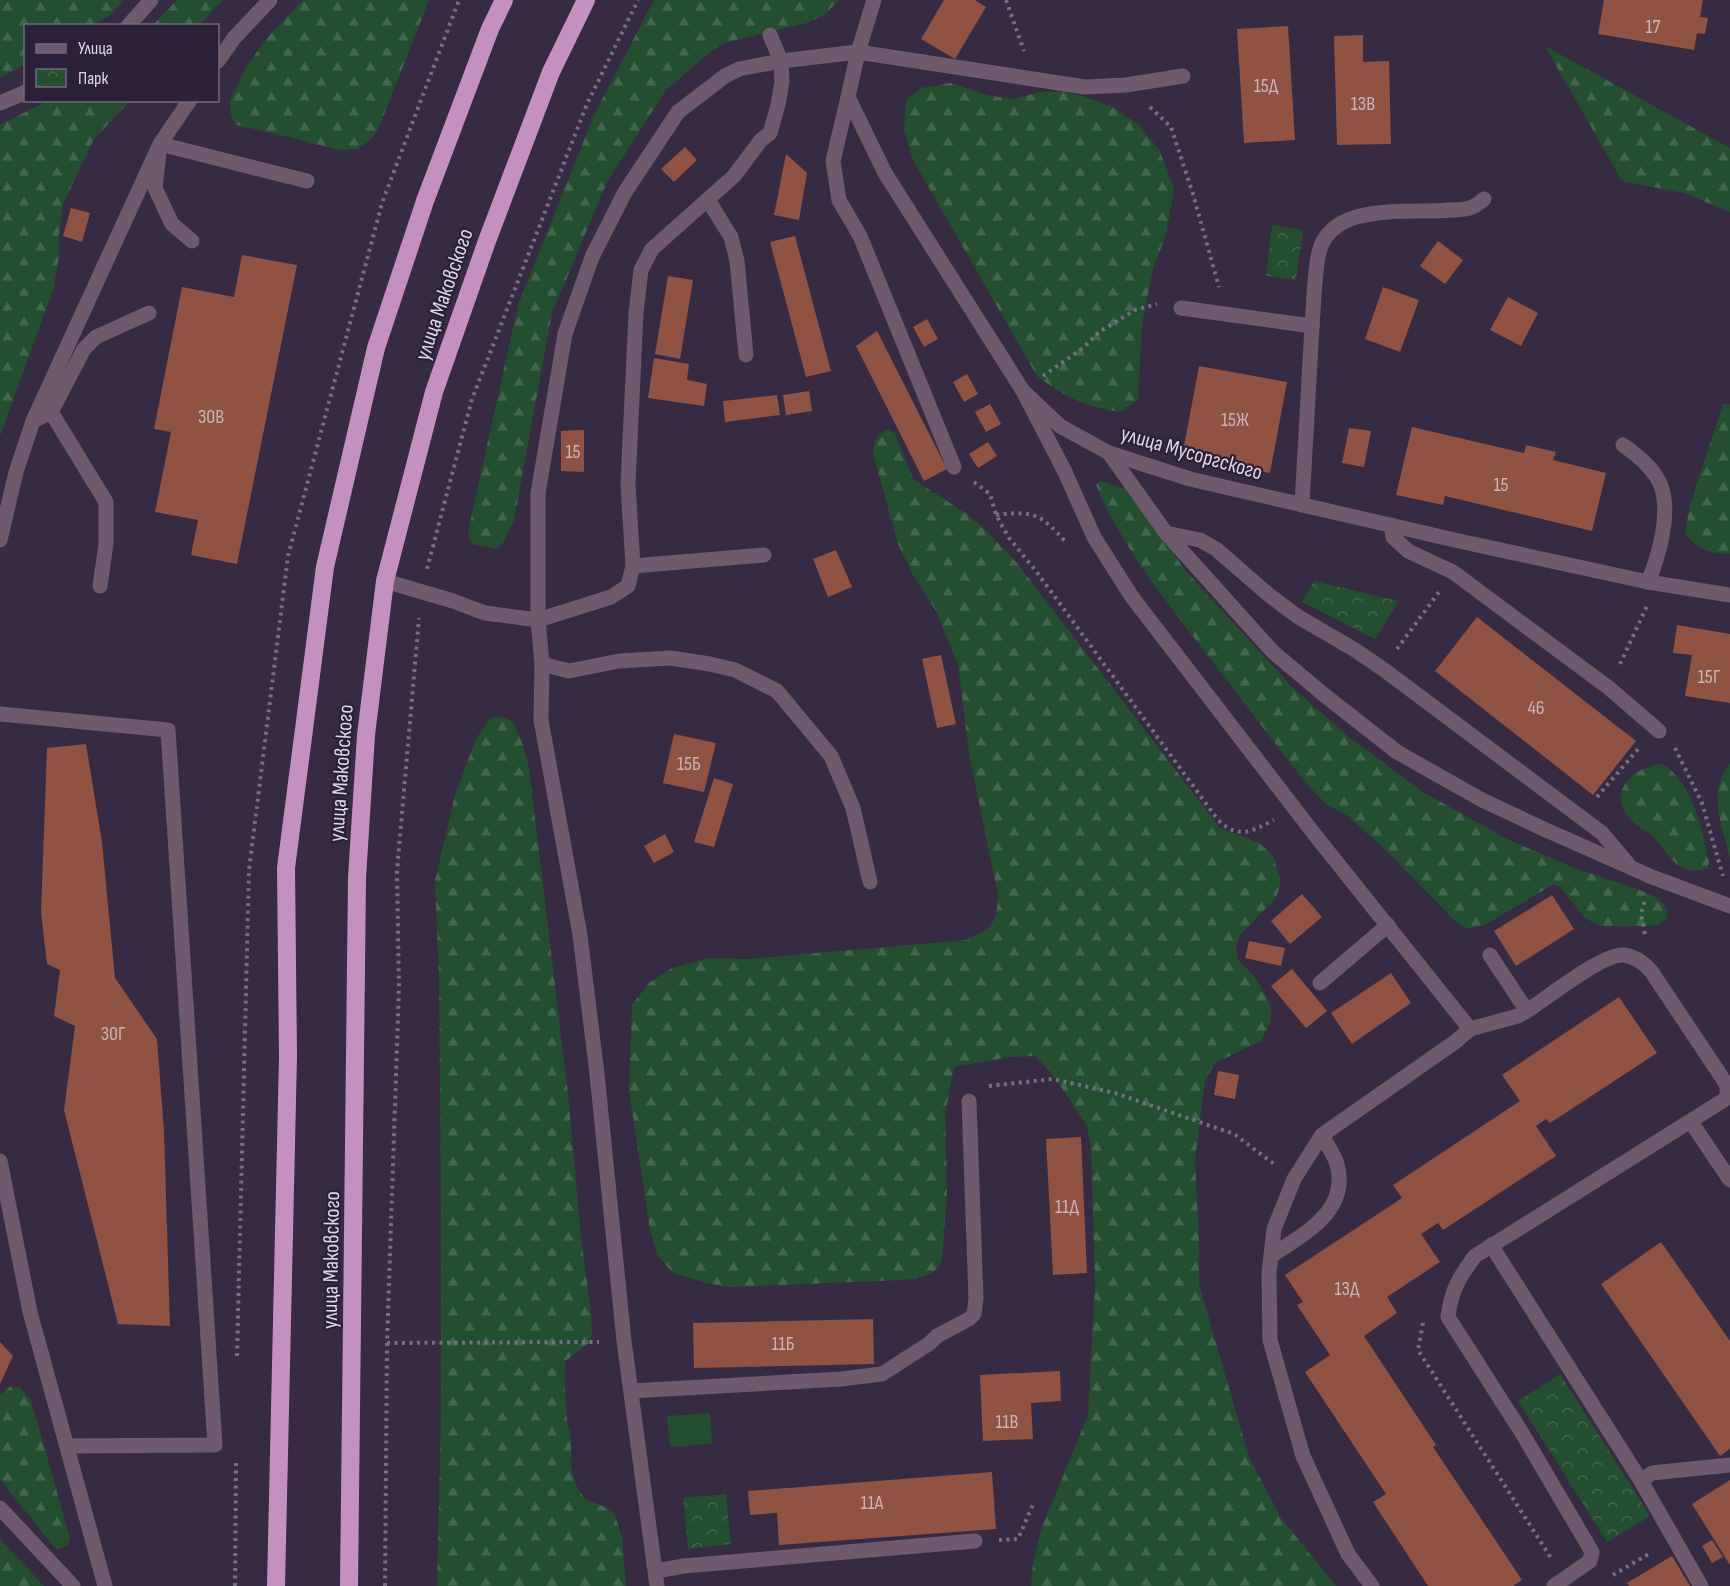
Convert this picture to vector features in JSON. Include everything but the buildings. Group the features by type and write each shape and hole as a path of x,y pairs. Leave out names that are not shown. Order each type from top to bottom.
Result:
{"highway":[{"name":"улица Маковского","path":"276,1586 288,1056 286,868 326,567 376,348 425,201 490,29 504,0"},
{"name":"улица Маковского","path":"349,1586 357,878 366,735 385,581 434,392 487,241 551,72 586,0"}],"street":[{"path":"130,24 152,0"},
{"path":"219,60 234,38 270,0"},
{"path":"874,0 858,52 833,161 839,200 860,236 954,467"},
{"path":"385,581 485,613 538,620 611,597 628,586 633,566 628,484 636,313 641,270 652,249 734,176 761,140 770,133 782,82 781,61 770,35"},
{"path":"975,1541 684,1566 656,1578 624,1341 597,1074 580,935 541,720 538,493 565,334 592,257 625,192 678,112 732,73 739,69 781,61 858,52 1085,87 1126,85 1183,76"},
{"path":"0,103 24,93"},
{"name":"улица Мусоргского","path":"848,97 885,173 1023,391 1060,426 1109,453 1190,480 1653,583 1730,595"},
{"path":"0,540 16,472 33,422 160,144 189,102"},
{"path":"160,144 307,180"},
{"path":"160,144 155,188 172,224 192,241"},
{"path":"1302,505 1312,326 1319,252 1327,236 1342,222 1357,216 1374,213 1425,213 1471,208 1484,199"},
{"path":"708,200 731,237 737,261 746,355"},
{"path":"1181,308 1312,326"},
{"path":"33,422 51,412 84,349 96,337 149,314"},
{"path":"1023,391 1065,472 1094,537 1132,597 1315,835 1470,1029"},
{"path":"51,412 105,502 106,544 100,586"},
{"path":"1623,445 1648,466 1661,485 1665,513 1653,583"},
{"path":"1109,453 1166,533 1273,652 1397,752 1482,800 1652,876 1730,906"},
{"path":"1391,525 1394,537 1408,551 1453,572 1609,688 1659,731"},
{"path":"1166,533 1200,540 1216,549 1297,616 1383,669 1580,816 1602,833 1629,865"},
{"path":"633,566 764,555"},
{"path":"542,664 568,671 619,661 670,658 735,670 777,691 831,756 853,808 870,882"},
{"path":"0,714 168,730 215,1445 67,1446"},
{"path":"1320,982 1388,925"},
{"path":"1490,955 1527,1011"},
{"path":"1372,1586 1348,1554 1303,1456 1270,1340 1269,1273 1274,1229 1294,1179 1322,1134 1455,1042 1470,1029 1518,1016 1603,960 1621,955 1632,957 1643,963 1657,980 1727,1086 1727,1098 1475,1256 1460,1275 1450,1298 1448,1317 1522,1433 1592,1552 1590,1561 1559,1583"},
{"path":"631,1391 841,1379 882,1374 937,1336 969,1319 974,1314 976,1299 969,1101"},
{"path":"1691,1122 1730,1180"},
{"path":"1270,1257 1318,1222 1337,1199 1336,1164 1322,1134"},
{"path":"0,1161 30,1312 105,1586"},
{"path":"1491,1245 1641,1481 1701,1586"},
{"path":"1641,1481 1652,1473 1730,1466"},
{"path":"0,1508 73,1586"}],"path":[{"path":"385,1586 387,1343 399,987 397,872 421,592 472,399 586,104 638,0"},
{"path":"1006,0 1025,54"},
{"path":"1126,85 1171,128 1193,194 1227,314"},
{"path":"1023,391 1083,348 1099,332 1135,310 1156,304 1181,308"},
{"path":"954,467 990,494 996,514 1009,538 1043,580 1218,820 1226,828 1238,833 1252,831 1274,819"},
{"path":"1409,633 1453,572"},
{"path":"1609,688 1653,583"},
{"path":"1580,816 1646,740 1659,731 1668,733 1702,803 1722,867 1730,906"},
{"path":"969,1101 984,1087 1053,1079 1115,1093 1234,1134 1294,1179"},
{"path":"387,1343 624,1341"},
{"path":"975,1541 1018,1539 1034,1502"},
{"path":"1559,1583 1613,1575 1674,1539"}],"green space":[{"path":"0,0 124,0 112,13 96,24 24,24 24,65 0,78"},
{"path":"177,0 223,0 200,24 154,24"},
{"path":"303,0 429,0 378,130 370,140 357,149 338,150 236,125 231,116 230,101 247,65 269,36"},
{"path":"654,0 839,0 824,15 807,23 724,43 666,90 607,182 552,313 514,520 504,541 496,549 472,544 468,533 518,305 595,113"},
{"path":"1545,46 1730,148 1730,212 1684,193 1622,181"},
{"path":"951,83 986,95 1013,99 1039,92 1062,91 1083,96 1114,108 1139,125 1160,151 1174,189 1166,235 1153,269 1142,324 1138,400 1120,412 1076,400 1037,376 913,160 904,130 906,100 921,88"},
{"path":"45,102 129,102 94,139 63,204 59,256 53,290 0,436 0,125"},
{"path":"1272,225 1303,230 1296,280 1266,276"},
{"path":"1723,404 1730,404 1730,554 1705,550 1685,534 1690,505"},
{"path":"888,429 895,433 913,479 967,514 985,529 1017,563 1220,828 1259,843 1273,856 1281,881 1276,898 1240,935 1236,946 1238,960 1254,976 1267,997 1271,1008 1271,1021 1261,1041 1215,1063 1205,1080 1195,1160 1199,1284 1249,1457 1281,1518 1336,1586 1031,1586 1033,1563 1041,1530 1088,1415 1095,1285 1091,1146 1087,1126 1050,1071 1035,1056 1009,1057 954,1067 945,1114 947,1193 942,1260 931,1273 904,1280 731,1287 706,1283 673,1273 657,1255 650,1230 629,1091 632,1005 649,983 672,968 709,958 747,959 966,940 987,928 996,913 998,895 969,753 958,665 936,611 913,575 898,544 874,457 876,440"},
{"path":"1101,481 1125,489 1134,495 1185,570 1291,686 1349,737 1423,792 1507,839 1574,868 1640,890 1659,899 1667,910 1667,918 1658,925 1600,926 1585,918 1559,886 1554,884 1485,925 1467,929 1455,921 1385,849 1345,814 1327,805 1304,781 1142,567 1106,506 1096,485"},
{"path":"1314,581 1399,601 1375,639 1302,602"},
{"path":"502,717 513,721 529,768 568,1094 581,1237 591,1312 592,1333 589,1343 565,1361 571,1466 576,1485 585,1499 603,1506 615,1515 622,1538 626,1586 437,1586 441,1412 441,1199 439,975 435,881 455,795 476,739 490,718"},
{"path":"1730,763 1730,858 1720,821 1718,797 1719,785"},
{"path":"1663,764 1674,773 1690,796 1703,835 1709,862 1708,868 1688,870 1681,867 1625,812 1621,802 1624,785 1645,768"},
{"path":"1560,1374 1650,1516 1607,1542 1518,1401"},
{"path":"11,1386 20,1388 31,1400 70,1538 67,1546 60,1549 54,1547 0,1479 0,1395"},
{"path":"710,1413 712,1444 670,1447 667,1416"},
{"path":"726,1494 731,1544 688,1549 683,1498"},
{"path":"0,1539 44,1586 0,1586"}]}
